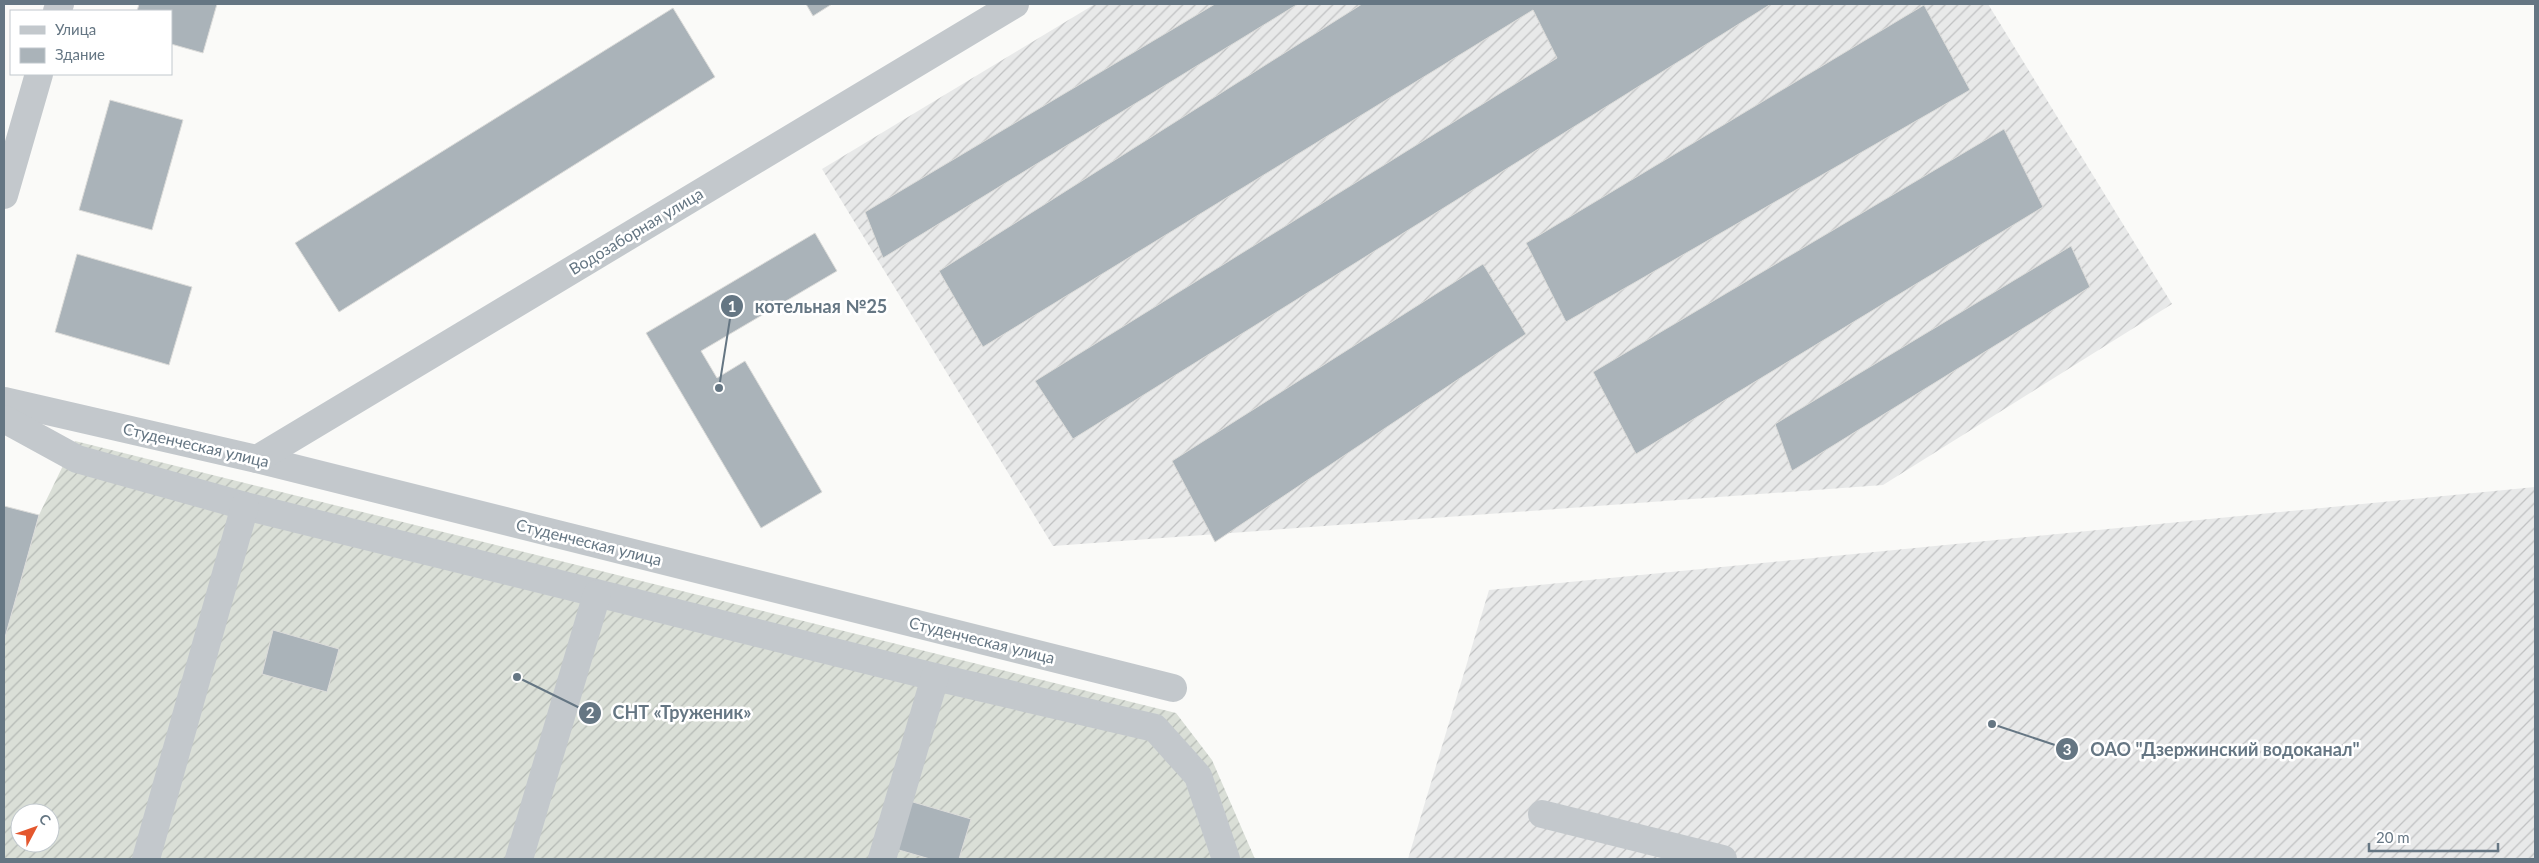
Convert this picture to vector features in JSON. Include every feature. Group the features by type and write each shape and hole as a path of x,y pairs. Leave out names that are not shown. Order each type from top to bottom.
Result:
{"street":[{"name":"Водозаборная улица","path":"257,459 1015,4"},
{"path":"4,195 39,75"},
{"name":"Студенческая улица","path":"4,401 257,459 1173,688"},
{"path":"4,419 77,459 245,506 935,677 1155,728 1198,776 1226,859"},
{"path":"146,859 245,506"},
{"path":"519,859 597,594"},
{"path":"882,859 935,677"},
{"path":"1542,814 1723,859"}],"shaded area":[{"path":"1095,4 1988,4 2172,304 1883,485 1053,546 822,169"},
{"path":"75,441 1176,713 1212,760 1255,859 4,859 4,641 39,515"},
{"path":"2535,487 2535,859 1408,859 1489,590"}],"building":[{"path":"139,4 217,4 203,53 172,44 172,10 137,10"},
{"path":"806,4 832,4 813,16"},
{"path":"1215,4 1298,4 883,258 865,212"},
{"path":"1362,4 1771,4 1073,439 1035,381 1557,58 1533,10 983,347 939,271"},
{"path":"1924,5 1970,90 1566,322 1526,243"},
{"path":"673,8 715,77 339,312 295,243"},
{"path":"110,100 183,120 152,230 79,210"},
{"path":"2004,129 2043,207 1636,454 1593,372"},
{"path":"815,233 837,271 701,351 717,378 745,361 822,492 761,528 646,333"},
{"path":"2071,246 2090,287 1792,471 1775,424"},
{"path":"77,254 192,287 169,365 55,332"},
{"path":"1483,264 1526,334 1215,542 1172,461"},
{"path":"4,506 39,515 4,641"},
{"path":"273,630 339,649 327,692 262,674"},
{"path":"906,800 971,819 959,859 930,859 892,848"}],"place":[{"name":"котельная №25","path":"719,388"},
{"name":"СНТ «Труженик»","path":"517,677"},
{"name":"ОАО \"Дзержинский водоканал\"","path":"1992,724"}]}
